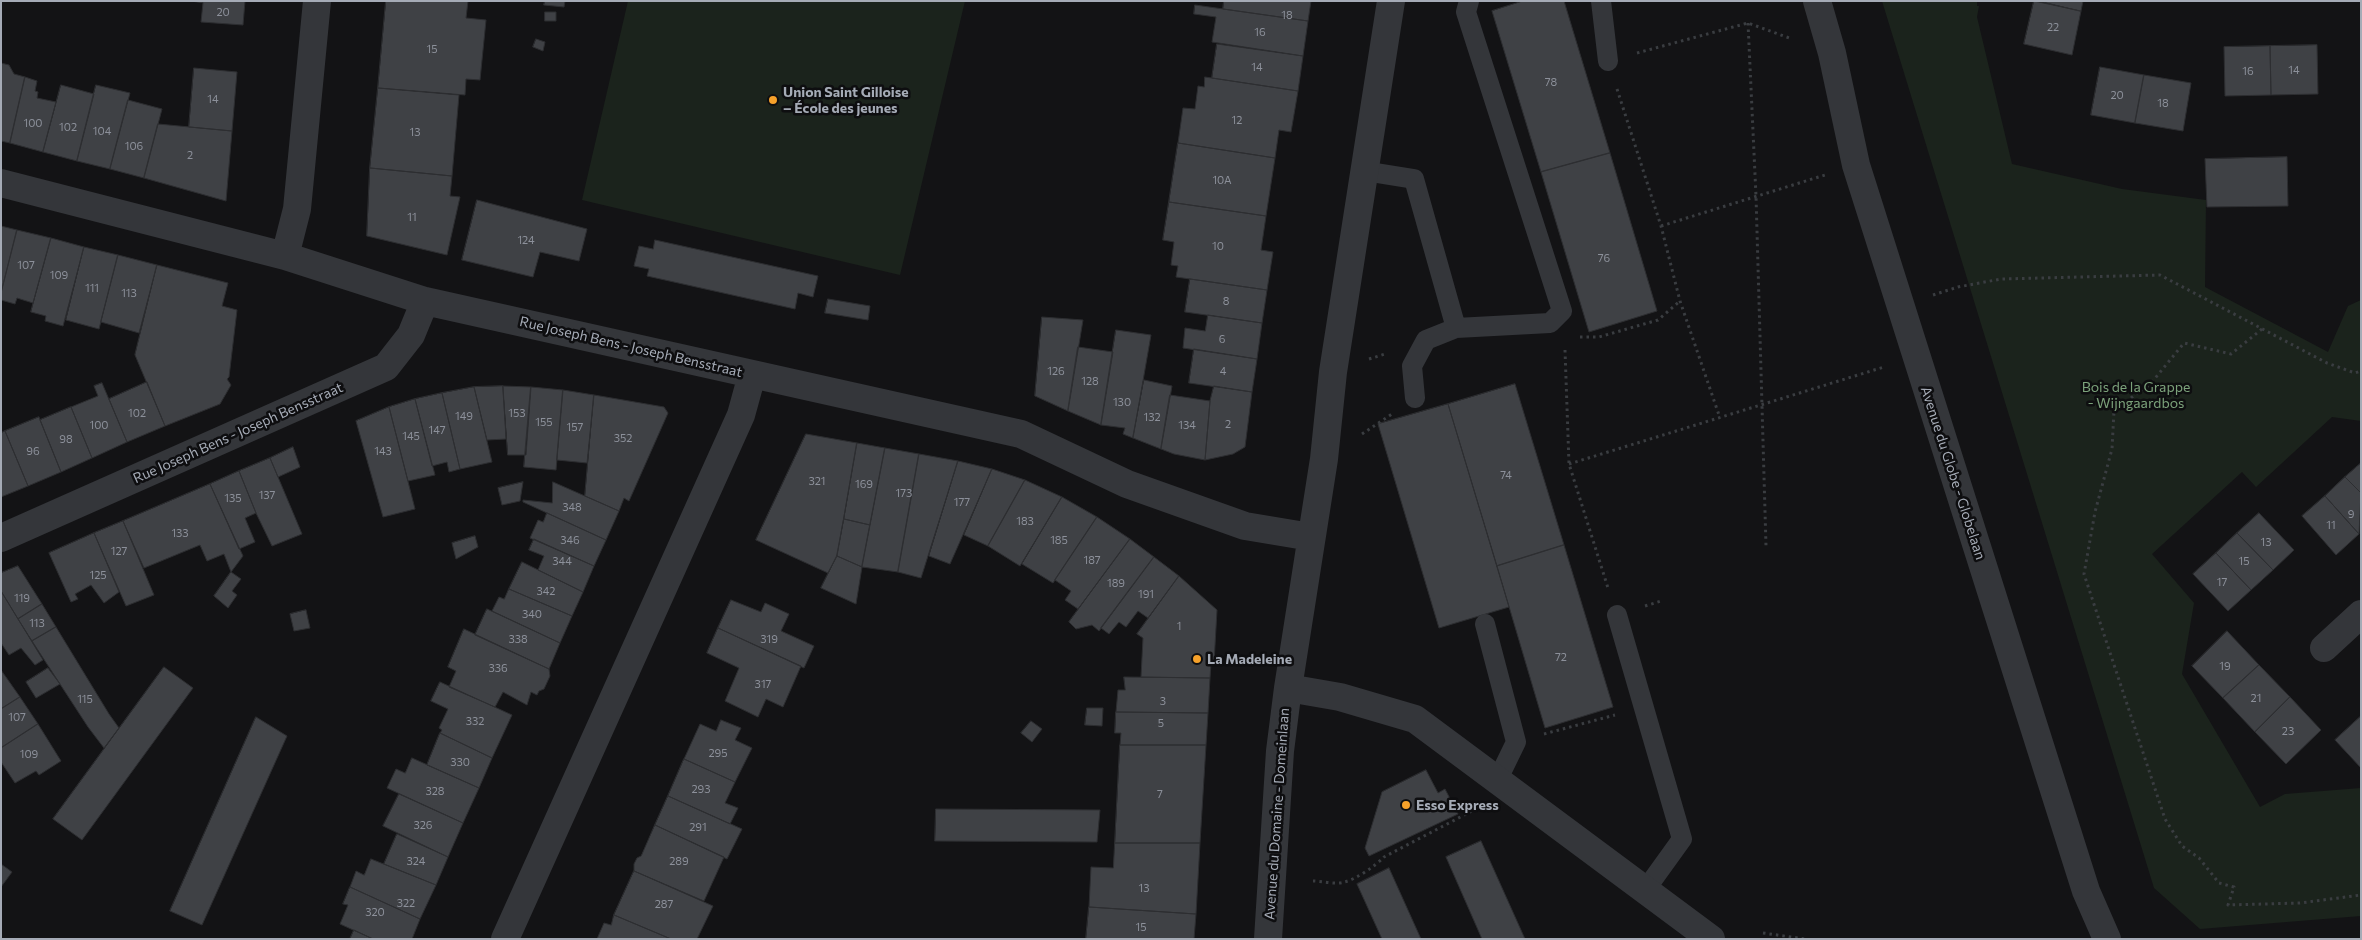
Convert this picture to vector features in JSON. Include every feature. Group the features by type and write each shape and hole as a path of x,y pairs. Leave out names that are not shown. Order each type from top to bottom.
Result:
{"street":[{"path":"285,256 297,209 317,1"},
{"name":"Avenue du Domaine - Domeinlaan","path":"1268,939 1280,750 1288,688 1324,460 1333,372 1391,1"},
{"name":"Avenue du Globe - Globelaan","path":"1817,1 1832,53 1856,165 2086,891 2107,939"},
{"path":"1,183 285,256 425,301"},
{"name":"Rue Joseph Bens - Joseph Bensstraat","path":"1,538 386,367 411,335 425,301 1021,434 1127,484 1245,526 1311,537"},
{"path":"505,939 741,415 752,375"},
{"path":"2324,648 2361,614"},
{"path":"1288,688 1340,697 1415,719 1712,939"}],"lane":[{"path":"1415,398 1412,366 1426,340 1456,328 1550,323 1562,311 1466,12 1469,1"},
{"path":"1601,1 1608,61"},
{"path":"1364,171 1414,179 1456,328"},
{"path":"1617,615 1682,839 1646,889"},
{"path":"1485,624 1516,742 1498,780"}],"path":[{"path":"1748,23 1756,196 1766,546"},
{"path":"1720,418 1680,300 1661,226 1608,61 1748,23 1832,53"},
{"path":"1661,226 1856,165"},
{"path":"1958,287 2001,279 2160,275 2327,363 2354,373 2361,371"},
{"path":"1573,338 1599,337 1658,320 1680,300"},
{"path":"2262,329 2231,354 2184,343 2152,382 2114,411 2112,450 2095,512 2084,574 2166,819 2182,846 2199,858 2219,883 2234,887 2228,905 2300,903 2361,895"},
{"path":"1333,372 1426,340"},
{"path":"1564,347 1569,464 1617,615 1661,601"},
{"path":"1569,464 1916,357"},
{"path":"1324,460 1415,398"},
{"path":"1513,747 1526,739 1643,707"},
{"path":"1313,881 1343,883 1351,879 1379,862 1384,856 1470,812 1498,780"},
{"path":"1763,933 1805,939"}],"green space":[{"name":"Union Saint Gilloise – École des jeunes","path":"628,1 965,1 900,275 582,200"},
{"name":"Bois de la Grappe - Wijngaardbos","path":"1882,1 1977,1 1977,6 1979,6 1977,17 2012,164 2122,189 2206,200 2205,287 2328,352 2348,306 2361,300 2361,421 2332,417 2256,487 2242,472 2152,554 2194,603 2182,674 2260,807 2285,794 2361,788 2361,916 2200,929 2154,888"}],"building":[{"path":"190,1 245,1 243,25 201,22 203,3"},
{"path":"386,1 468,1 466,18 486,20 480,80 466,79 465,95 378,88"},
{"path":"545,1 565,1 564,7 544,5"},
{"path":"1224,1 1311,1 1308,21 1223,9"},
{"path":"1523,1 1564,1 1610,153 1541,172 1492,11"},
{"path":"2034,1 2081,11 2072,55 2024,44"},
{"path":"2039,1 2083,1 2081,11"},
{"path":"1195,5 1308,21 1303,56 1212,42 1216,17 1194,14"},
{"path":"545,12 556,12 556,21 545,21"},
{"path":"536,39 545,42 543,51 533,47"},
{"path":"1217,44 1303,56 1298,91 1212,78"},
{"path":"2317,45 2318,94 2271,95 2270,46"},
{"path":"2270,46 2271,95 2225,96 2224,47"},
{"path":"1,63 9,65 14,74 25,77 10,143 1,141"},
{"path":"2100,67 2144,75 2135,123 2091,115"},
{"path":"194,68 237,72 232,131 189,127"},
{"path":"2144,75 2191,83 2183,131 2135,123"},
{"path":"25,77 37,81 35,91 38,92 37,98 56,102 43,152 10,143"},
{"path":"1205,77 1298,91 1291,132 1279,130 1275,158 1178,143 1183,108 1195,109 1198,86 1204,87"},
{"path":"61,85 94,94 77,161 43,152"},
{"path":"96,85 130,93 110,169 77,161"},
{"path":"378,88 459,95 452,176 370,168"},
{"path":"128,100 162,109 144,178 110,169"},
{"path":"158,124 232,131 226,201 144,178"},
{"path":"1178,143 1275,158 1266,216 1169,202"},
{"path":"1610,153 1657,311 1589,332 1541,172"},
{"path":"2287,157 2288,206 2207,207 2205,159"},
{"path":"370,168 452,176 450,196 460,197 447,255 367,236"},
{"path":"477,200 587,229 579,261 540,252 533,277 462,260"},
{"path":"1169,202 1266,216 1261,250 1273,252 1267,290 1176,277 1178,266 1171,265 1174,242 1163,240"},
{"path":"1,226 17,230 1,293"},
{"path":"17,230 51,238 33,303 17,298 15,304 1,300 1,293"},
{"path":"51,238 84,247 63,326 45,321 46,316 31,312"},
{"path":"655,240 818,276 813,297 798,293 795,309 647,276 649,269 634,266 639,246 653,249"},
{"path":"84,247 118,255 99,329 66,320"},
{"path":"118,255 157,265 139,333 101,322"},
{"path":"157,265 228,283 222,306 237,310 229,377 227,379 231,385 220,404 165,426 135,355"},
{"path":"1190,279 1267,290 1262,323 1185,312"},
{"path":"828,299 870,306 868,320 825,313"},
{"path":"1208,315 1262,323 1257,359 1183,348 1185,328 1205,331"},
{"path":"1042,317 1083,320 1068,411 1035,396"},
{"path":"1116,330 1151,335 1133,438 1123,434 1125,428 1101,425"},
{"path":"1078,347 1113,352 1101,425 1068,411"},
{"path":"1194,349 1257,359 1252,392 1189,383"},
{"path":"1144,380 1172,386 1161,449 1133,438"},
{"path":"147,382 165,426 127,442 109,399"},
{"path":"102,383 127,442 92,458 71,407 98,396 94,386"},
{"path":"1515,384 1564,545 1497,566 1448,404"},
{"path":"503,386 506,439 487,440 474,387"},
{"path":"503,386 531,387 526,455 508,455"},
{"path":"1214,386 1252,392 1245,447 1233,454 1205,460 1210,401"},
{"path":"474,387 492,462 460,469 442,393"},
{"path":"531,387 563,390 556,470 524,467"},
{"path":"563,390 594,395 587,463 557,460"},
{"path":"442,393 460,469 449,472 447,462 432,466 415,399"},
{"path":"594,395 664,407 668,413 629,501 624,498 619,511 585,496"},
{"path":"1170,395 1210,401 1205,460 1174,454 1161,449"},
{"path":"415,399 435,475 408,481 389,407"},
{"path":"1448,404 1509,607 1439,628 1378,424"},
{"path":"71,407 92,458 61,472 40,420"},
{"path":"389,407 415,509 383,517 356,421"},
{"path":"39,417 61,472 28,486 5,431"},
{"path":"5,431 28,486 1,497 1,433"},
{"path":"806,434 857,443 837,556 828,573 756,540"},
{"path":"857,443 885,448 870,525 844,519"},
{"path":"293,447 300,467 278,477 270,458"},
{"path":"885,448 919,454 898,572 862,567"},
{"path":"919,454 958,461 921,578 898,572"},
{"path":"270,458 302,534 272,546 239,471"},
{"path":"958,461 992,469 950,564 929,556"},
{"path":"2361,463 2361,493 2345,477"},
{"path":"992,469 1025,480 988,546 964,535"},
{"path":"239,471 256,513 245,518 255,542 239,549 210,484"},
{"path":"2345,477 2361,493 2359,534 2325,496"},
{"path":"1025,480 1062,497 1020,566 988,546"},
{"path":"523,482 520,501 502,505 498,488"},
{"path":"553,482 619,511 606,540 523,502 523,500 552,503"},
{"path":"210,484 243,556 231,572 224,554 207,561 200,545 144,568 123,521"},
{"path":"2325,496 2359,534 2336,555 2302,516"},
{"path":"1062,497 1097,517 1053,583 1022,564"},
{"path":"547,513 606,540 594,566 530,538 538,520 543,522"},
{"path":"2259,513 2294,550 2273,570 2237,533"},
{"path":"1097,517 1130,539 1078,609 1065,600 1071,591 1055,580"},
{"path":"844,519 870,525 862,567 837,556"},
{"path":"123,521 154,595 126,606 94,533"},
{"path":"94,533 119,592 104,603 91,585 75,594 78,599 71,602 49,553"},
{"path":"2237,533 2273,570 2251,590 2216,553"},
{"path":"475,536 478,547 456,559 452,543"},
{"path":"534,539 594,566 583,592 538,570 544,556 529,550"},
{"path":"1130,539 1154,557 1099,631 1092,625 1076,629 1069,622"},
{"path":"1564,545 1613,707 1545,728 1497,566"},
{"path":"2216,553 2251,590 2228,611 2193,574"},
{"path":"837,556 862,567 856,604 821,588"},
{"path":"1154,557 1179,576 1148,618 1138,611 1126,627 1119,622 1109,634 1101,628"},
{"path":"522,562 583,592 572,616 509,589"},
{"path":"18,566 42,604 18,619 1,591 1,573"},
{"path":"231,572 241,579 232,591 237,595 228,608 214,596"},
{"path":"1179,576 1217,610 1214,663 1211,663 1210,678 1141,677 1143,638 1137,634"},
{"path":"509,589 572,616 560,643 492,611 499,597 504,599"},
{"path":"1,591 43,660 35,665 21,648 9,655 1,643"},
{"path":"731,600 761,612 765,603 789,614 781,631 814,646 804,668 718,628"},
{"path":"42,604 56,627 32,641 18,619"},
{"path":"487,609 560,643 549,669 475,635"},
{"path":"306,610 310,628 294,631 290,614"},
{"path":"56,627 119,728 104,748 88,727 32,641"},
{"path":"718,628 801,666 783,707 766,699 758,717 725,701 739,668 707,653"},
{"path":"464,629 549,669 550,676 544,689 539,691 537,695 531,692 527,705 503,692 495,707 449,687 456,671 448,667"},
{"path":"2227,631 2259,665 2223,698 2192,666"},
{"path":"2259,665 2290,697 2255,732 2223,698"},
{"path":"164,667 193,688 82,840 53,819"},
{"path":"48,668 60,684 36,698 26,682"},
{"path":"1,670 20,697 1,709"},
{"path":"1124,677 1210,678 1208,713 1116,712 1118,690 1125,690"},
{"path":"440,682 512,715 492,758 440,733 442,730 439,728 448,709 431,701"},
{"path":"20,697 38,724 1,748 1,709"},
{"path":"2290,697 2321,730 2286,764 2255,732"},
{"path":"1087,708 1103,708 1102,726 1085,725"},
{"path":"1116,712 1208,713 1206,745 1120,745 1121,733 1115,733"},
{"path":"2361,716 2361,768 2335,740"},
{"path":"256,717 287,736 202,925 170,911"},
{"path":"721,720 741,728 735,740 752,748 735,782 684,759 700,724 716,731"},
{"path":"1031,721 1042,729 1032,742 1021,733"},
{"path":"38,724 61,761 39,775 36,771 15,783 1,762 1,748"},
{"path":"440,733 492,758 479,788 427,765"},
{"path":"1120,745 1206,745 1200,843 1115,843"},
{"path":"412,758 479,788 463,823 387,788 396,769 405,773"},
{"path":"684,759 735,782 725,803 738,808 730,824 668,796"},
{"path":"1426,770 1438,793 1445,789 1458,814 1369,856 1365,848 1382,792"},
{"path":"399,794 463,823 448,857 383,826"},
{"path":"668,796 742,829 727,859 655,825"},
{"path":"936,809 1100,810 1097,842 935,841"},
{"path":"655,825 724,857 704,901 634,871 634,864 637,858 641,856"},
{"path":"397,834 448,857 436,885 384,864"},
{"path":"1481,841 1525,939 1482,939 1446,857"},
{"path":"1115,843 1200,843 1196,914 1089,907 1091,867 1113,868"},
{"path":"371,859 436,885 420,919 350,887 356,871 364,875"},
{"path":"1,864 12,872 1,887"},
{"path":"1389,868 1421,939 1382,939 1357,884"},
{"path":"634,871 713,906 697,939 671,939 614,915"},
{"path":"350,887 420,919 412,939 373,939 340,924 348,905 343,904"},
{"path":"1089,907 1196,914 1194,939 1086,939"},
{"path":"614,915 671,939 597,939 604,923 611,925"},
{"path":"354,930 373,939 350,939"}],"place":[{"name":"Union Saint Gilloise – École des jeunes","path":"773,100"},
{"name":"La Madeleine","path":"1197,659"},
{"name":"Esso Express","path":"1406,805"}]}
